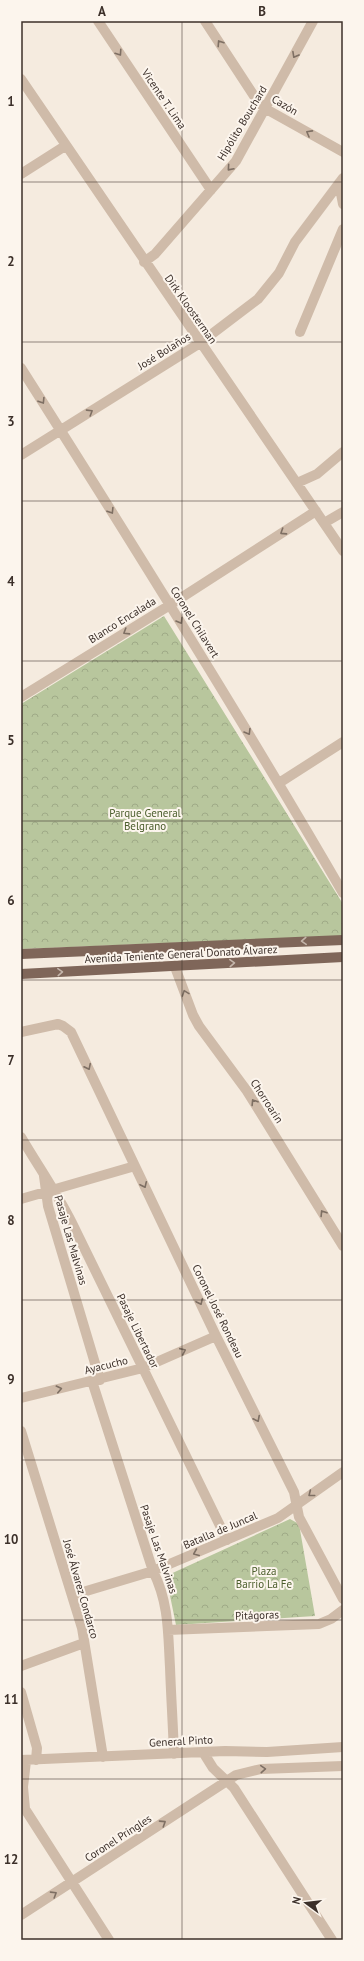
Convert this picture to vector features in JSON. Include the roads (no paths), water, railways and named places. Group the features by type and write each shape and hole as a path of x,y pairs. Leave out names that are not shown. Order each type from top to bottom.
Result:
{"main road":[{"name":"Avenida Teniente General Donato Álvarez","path":"21,954 343,940"},
{"name":"Avenida Teniente General Donato Álvarez","path":"21,974 343,957"}],"street":[{"name":"Vicente T. Lima","path":"98,21 211,190"},
{"name":"Hipólito Bouchard","path":"144,262 155,254 236,161 266,109 313,21"},
{"name":"Cazón","path":"208,22 258,102 266,109 343,152"},
{"name":"Dirk Kloosterman","path":"21,80 343,551"},
{"path":"21,174 65,146"},
{"name":"José Bolaños","path":"341,181 343,204"},
{"name":"José Bolaños","path":"21,455 200,343 243,312 266,290 279,272 295,242 341,181"},
{"path":"300,332 343,229"},
{"name":"Coronel Chilavert","path":"21,368 170,605 279,783 343,893"},
{"path":"297,483 317,474 343,452"},
{"name":"Blanco Encalada","path":"21,697 170,605 316,511"},
{"path":"324,523 343,512"},
{"path":"279,783 343,742"},
{"name":"Chorroarin","path":"175,967 193,1015 199,1026 247,1092 343,1246"},
{"name":"Coronel José Rondeau","path":"21,1032 58,1024 71,1032 216,1336 294,1492 299,1517 343,1599"},
{"name":"Pasaje Libertador","path":"21,1137 44,1176 50,1192 143,1368 227,1540"},
{"path":"21,1199 50,1192 135,1166"},
{"name":"Pasaje Las Malvinas","path":"50,1192 96,1380 153,1571 162,1588 168,1630 174,1754"},
{"name":"Ayacucho","path":"21,1398 143,1368 216,1336"},
{"name":"José Álvarez Condarco","path":"21,1431 73,1595 84,1643 104,1757"},
{"name":"Batalla de Juncal","path":"73,1595 153,1571 278,1518 343,1472"},
{"name":"Pitágoras","path":"168,1630 320,1624 331,1619 343,1610"},
{"path":"21,1666 84,1643"},
{"path":"21,1692 37,1748 36,1760"},
{"name":"General Pinto","path":"23,1761 225,1751 267,1752 343,1747"},
{"path":"203,1752 213,1768 234,1788 332,1940"},
{"path":"23,1761 23,1801 25,1809 109,1940"},
{"path":"227,1781 236,1775 249,1771 343,1766"},
{"name":"Coronel Pringles","path":"21,1915 227,1781"}],"park label":[{"name":"Parque General Belgrano","path":"145,819"},
{"name":"Plaza Barrio La Fe","path":"264,1577"}]}
